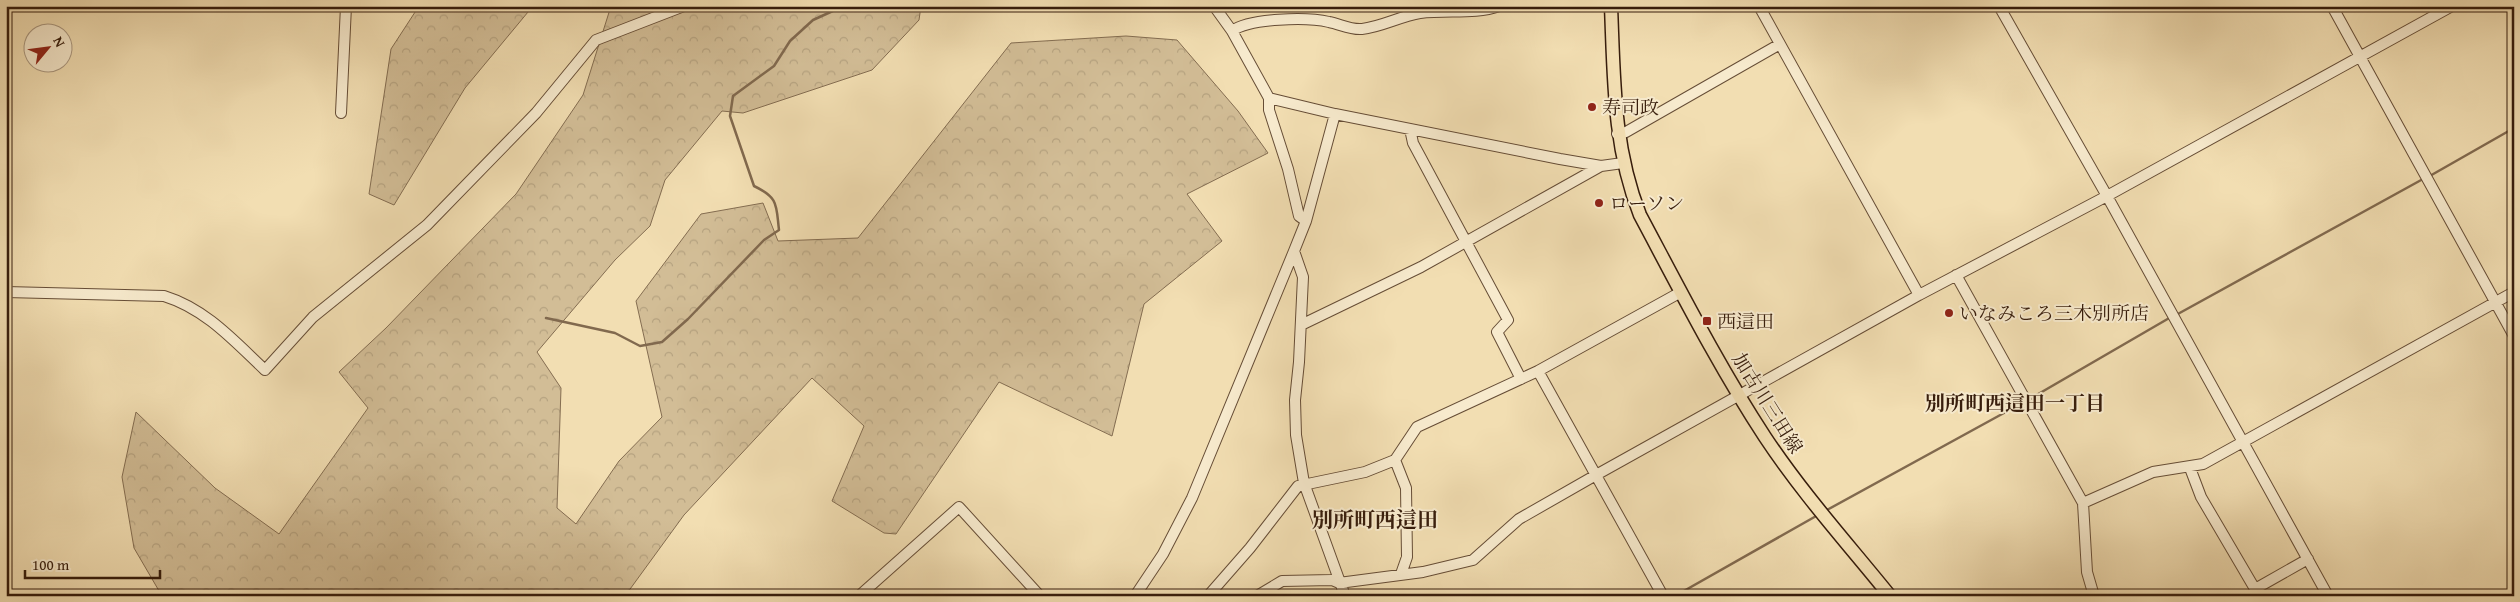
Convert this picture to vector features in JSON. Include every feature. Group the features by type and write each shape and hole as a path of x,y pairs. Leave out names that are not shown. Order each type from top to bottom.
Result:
{"main road":[{"name":"加古川三田線","path":"1611,6 1617,134 1623,164 1640,215 1681,292 1766,438 1800,485 1890,596"}],"street":[{"path":"341,113 346,6"},
{"path":"6,292 164,296 206,316 265,370 313,317 427,225 536,113 596,40 684,6"},
{"path":"1214,6 1232,31 1268,98 1269,110 1288,169 1299,216 1306,221"},
{"path":"1232,31 1250,24 1298,19 1328,21 1350,29 1363,29 1419,13 1445,10 1475,12 1500,6"},
{"path":"1759,6 1919,295"},
{"path":"1999,6 2107,196 2328,596"},
{"path":"2332,6 2514,336"},
{"path":"1257,596 1282,580 1332,580 1339,583 1423,572 1473,560 1519,519 1596,475 1919,295 2107,196 2361,58 2452,6"},
{"path":"1617,134 1626,132 1780,44"},
{"path":"1268,98 1334,114 1601,166 1623,164"},
{"path":"1136,596 1163,554 1192,498 1294,251 1306,221 1334,114"},
{"path":"1410,128 1413,143 1508,320 1497,332 1522,379"},
{"path":"1301,325 1467,242 1601,166"},
{"path":"1294,251 1303,277 1295,400 1296,435 1304,483 1345,596"},
{"path":"1956,276 2083,503 2087,572 2094,596"},
{"path":"1208,596 1250,548 1298,486 1304,483 1365,472 1395,460 1417,427 1538,371 1681,292"},
{"path":"2083,503 2153,472 2190,468 2203,464 2514,292"},
{"path":"1538,371 1663,596"},
{"path":"1395,460 1406,488 1407,557 1400,574"},
{"path":"2190,468 2201,497 2255,590 2308,559"},
{"path":"859,596 958,507 1040,596"}],"green space":[{"path":"419,6 533,6 465,88 394,205 369,194 391,49"},
{"path":"611,6 921,6 919,20 872,70 743,113 722,111 665,180 650,226 615,260 537,352 561,388 557,508 576,524 619,461 662,417 636,301 701,214 763,203 778,241 858,238 1011,43 1126,36 1177,40 1238,111 1268,153 1187,194 1222,241 1144,304 1112,436 999,382 896,534 884,533 832,501 864,426 812,378 684,515 625,596 162,596 134,548 122,477 136,412 215,488 279,534 368,408 339,372 386,328 516,194 583,95"}],"waterway":[{"path":"546,318 615,333 640,346 662,342 688,319 764,240 779,230 775,203 768,194 754,186 730,116 733,96 774,66 790,41 813,20 835,10 851,6"},
{"path":"2428,177 2514,128"},
{"path":"2176,315 2423,179"},
{"path":"2028,400 2171,317"},
{"path":"1825,511 2024,402"},
{"path":"1675,596 1818,515"}],"place":[{"name":"寿司政","path":"1592,107"},
{"name":"ローソン","path":"1599,203"},
{"name":"いなみころ三木別所店","path":"1949,313"},
{"name":"西這田","path":"1707,321"}],"district":[{"name":"別所町西這田一丁目","path":"2015,402"},
{"name":"別所町西這田","path":"1375,519"}]}
